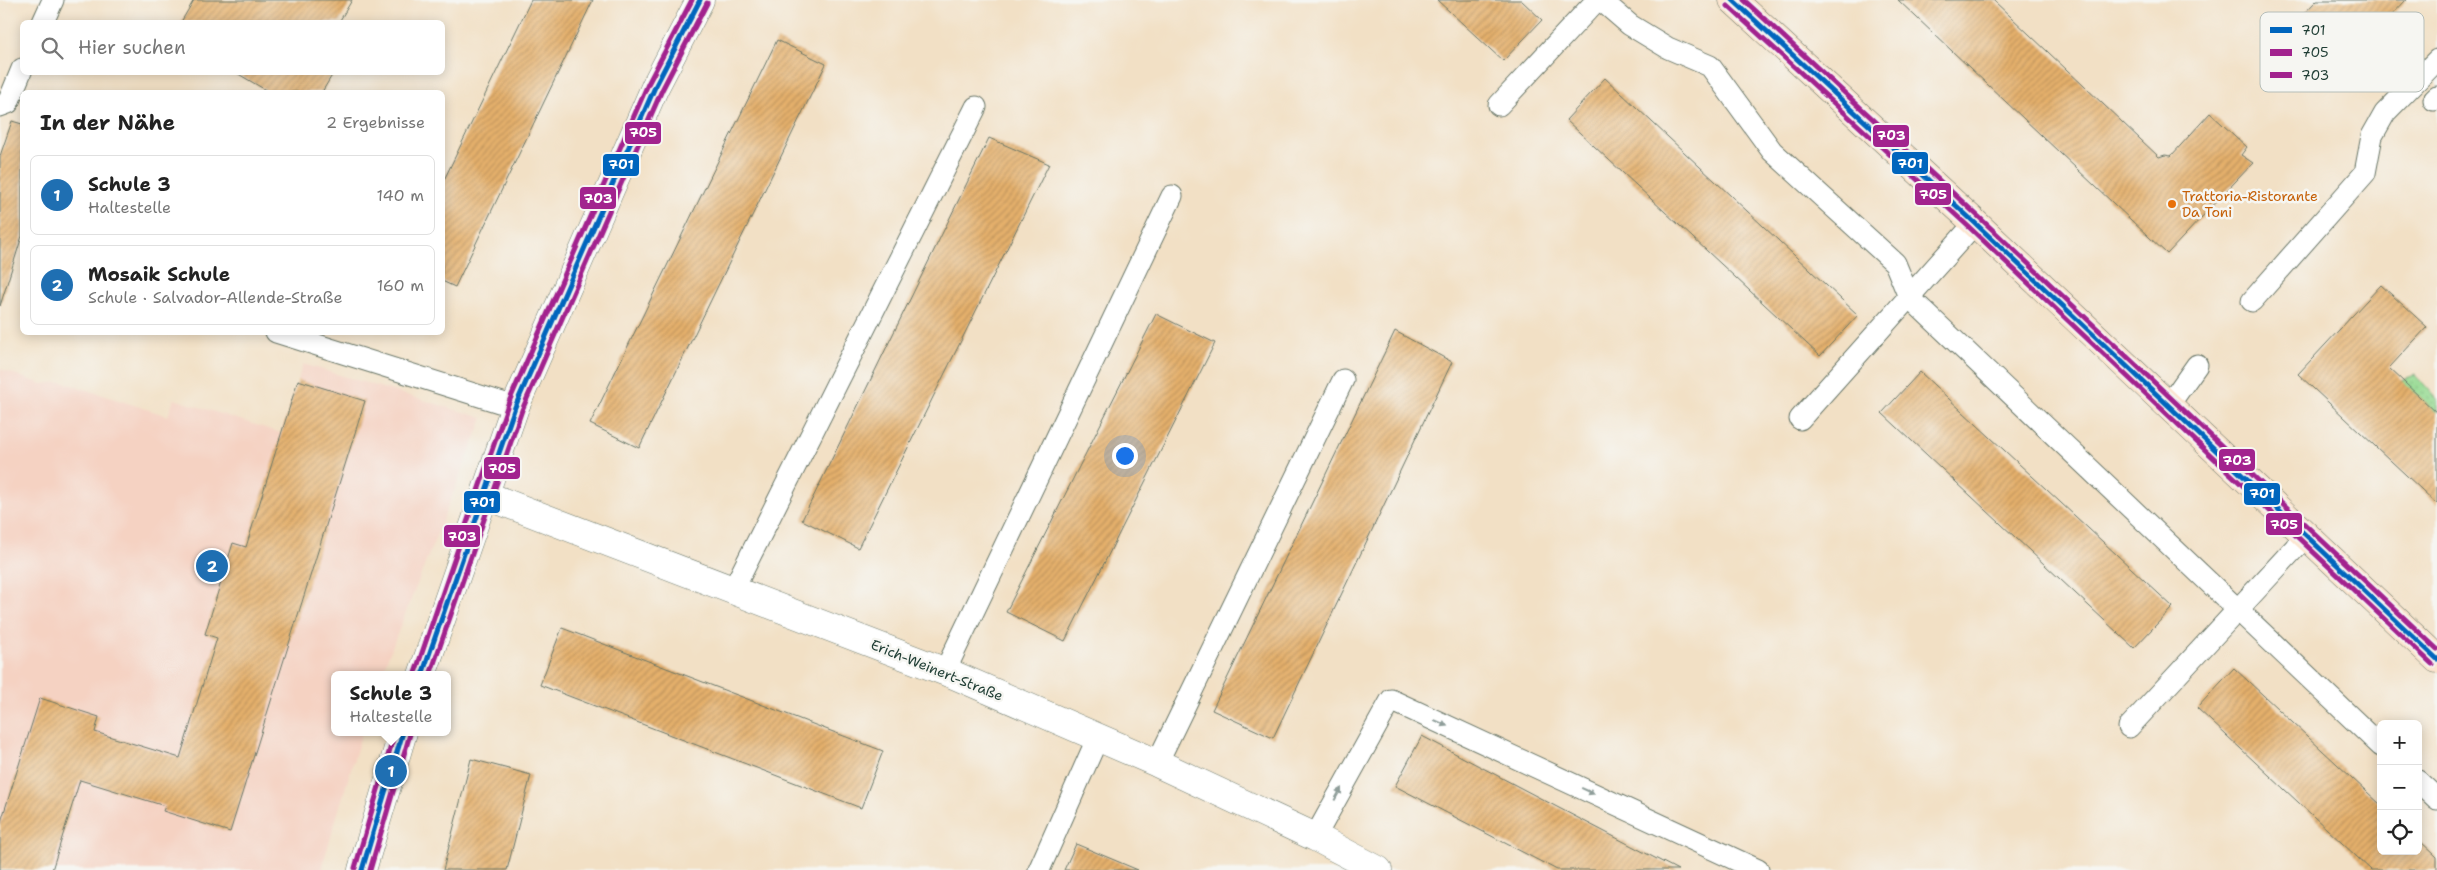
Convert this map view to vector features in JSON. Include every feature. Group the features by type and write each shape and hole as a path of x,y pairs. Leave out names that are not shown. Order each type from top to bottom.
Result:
{"main road":[{"path":"1734,0 1975,223 2437,659"}],"street":[{"path":"423,671 515,407 655,87 700,0"},
{"name":"Erich-Weinert-Straße","path":"485,495 732,592 944,671 1157,763 1315,837 1378,870"},
{"path":"362,870 402,736"}],"lane":[{"path":"44,20 53,0"},
{"path":"1498,105 1599,0 1637,29 1668,48 1710,66 1772,151 1895,263 1909,297 2377,742"},
{"path":"2424,73 2437,60"},
{"path":"0,106 8,103 20,74"},
{"path":"2252,301 2365,173 2372,136 2385,113 2406,92"},
{"path":"732,592 976,107"},
{"path":"944,671 1172,196"},
{"path":"1800,419 1975,223"},
{"path":"286,335 515,407"},
{"path":"2168,406 2197,365"},
{"path":"1157,763 1344,380"},
{"path":"2129,727 2306,536"},
{"path":"1315,837 1391,700 1758,870"},
{"path":"1039,870 1098,737"},
{"path":"2422,786 2437,799"}],"shaded area":[{"path":"303,364 483,418 383,671 331,671 331,736 361,736 321,870 0,870 0,369 42,384 62,382 168,416 174,399 281,433"}],"green space":[{"path":"2415,375 2437,400 2437,413 2401,380"}],"building":[{"path":"194,0 352,0 340,20 182,20"},
{"path":"531,0 593,0 455,287 445,282 445,178"},
{"path":"1437,0 1521,0 1542,20 1503,61"},
{"path":"1898,0 1993,0 2159,157 2171,156 2210,113 2247,147 2241,155 2253,163 2167,254"},
{"path":"2317,0 2406,0 2395,12 2305,12"},
{"path":"777,40 826,64 639,448 590,424"},
{"path":"240,75 332,75 323,90 266,90"},
{"path":"1605,78 1858,315 1820,356 1566,120"},
{"path":"12,121 20,123 20,242 0,306 0,156"},
{"path":"989,138 1049,164 858,548 802,520"},
{"path":"2381,285 2427,327 2389,368 2437,413 2437,504 2298,374"},
{"path":"1156,314 1215,343 1065,641 1006,612"},
{"path":"1395,331 1452,362 1273,738 1212,710"},
{"path":"1920,372 2173,607 2134,648 1882,413"},
{"path":"298,380 365,401 230,832 163,811 165,806 80,780 52,870 0,870 0,825 40,698 99,717 95,732 180,758 217,638 205,634 233,543 246,547"},
{"path":"562,628 883,751 861,808 540,685"},
{"path":"2234,668 2377,801 2377,855 2422,855 2422,843 2437,857 2437,870 2371,870 2197,708"},
{"path":"1422,736 1678,870 1557,870 1395,786"},
{"path":"471,759 531,775 507,870 443,870"},
{"path":"1076,844 1138,870 1064,870"}],"transit line":[{"name":"703","path":"416,671 508,404 648,84 692,0"},
{"name":"701","path":"423,671 515,407 655,87 700,0"},
{"name":"701","path":"1733,0 1975,223 2437,659"},
{"name":"703","path":"1744,0 1980,218 2437,649"},
{"name":"705","path":"431,671 522,410 662,90 707,3"},
{"name":"705","path":"1728,6 1970,228 2432,664"},
{"name":"703","path":"355,868 394,736"},
{"name":"701","path":"362,870 402,736"},
{"name":"705","path":"370,870 409,736"}],"place":[{"name":"Trattoria-Ristorante Da Toni","path":"2172,204"},
{"name":"Mosaik Schule","path":"212,566"},
{"name":"Schule 3","path":"391,771"}]}
